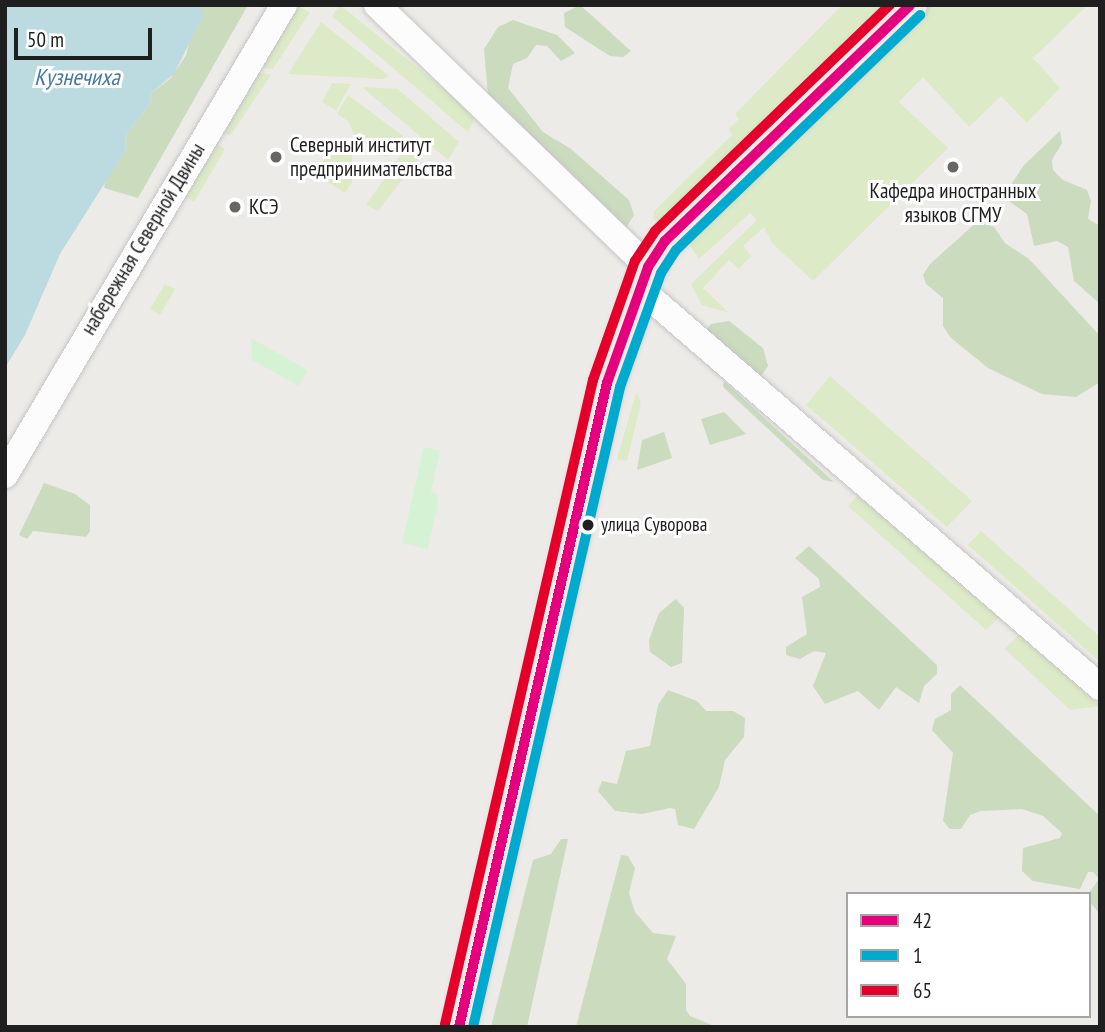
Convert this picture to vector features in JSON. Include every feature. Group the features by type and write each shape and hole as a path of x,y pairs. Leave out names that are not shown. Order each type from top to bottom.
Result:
{"main road":[{"path":"459,1027 607,383 644,278 665,241 910,5"}],"street":[{"name":"набережная Северной Двины","path":"5,475 284,5"},
{"path":"377,5 644,278 1100,687"}],"green space":[{"path":"199,5 248,5 138,198 104,188 107,172 125,151 126,135 150,104 151,93 171,78 186,55"},
{"path":"295,5 310,12 273,69 258,67"},
{"path":"340,5 470,110 474,121 468,132 332,16"},
{"path":"580,5 631,51 623,57 610,56 565,27 564,13"},
{"path":"842,5 887,5 660,224 653,218 654,211 732,135 729,129 739,119 735,114"},
{"path":"930,5 1088,5 1033,58 1060,88 1027,123 1001,96 969,127 923,77 899,102 948,148 813,281 772,243 764,227 743,246 751,256 739,269 729,260 703,288 729,313 702,305 691,284 757,220 750,213 699,259 687,241"},
{"path":"513,20 557,35 575,53 561,61 547,46 536,45 527,58 513,64 508,88 543,132 571,149 629,200 634,215 626,228 488,94 484,49 498,27"},
{"path":"321,22 389,76 383,79 288,74"},
{"path":"257,72 271,75 230,136 222,132"},
{"path":"332,83 351,84 336,110 322,102"},
{"path":"362,87 398,89 459,142 448,160"},
{"path":"348,95 403,136 387,157 358,143 348,121 337,114"},
{"path":"1060,131 1062,143 1052,160 1053,170 1063,180 1087,190 1091,201 1088,219 1100,226 1100,304 1074,281 1068,247 1057,241 1034,246 1027,214 1003,197 1024,165"},
{"path":"338,138 352,156 352,182 345,193 314,173"},
{"path":"412,139 426,149 378,211 366,205"},
{"path":"214,142 225,149 194,202 182,194"},
{"path":"978,221 994,227 1005,243 1029,259 1100,336 1100,382 1076,397 1042,394 988,368 950,337 943,326 943,298 926,284 923,275 930,264"},
{"path":"165,284 175,289 160,315 150,309"},
{"path":"729,321 763,348 768,366 761,376 706,330 711,324"},
{"path":"251,338 308,370 299,386 252,360"},
{"path":"830,376 972,501 947,527 806,405"},
{"path":"724,381 834,482 823,480 723,387"},
{"path":"636,393 641,402 627,461 617,459"},
{"path":"724,412 746,434 710,445 701,419"},
{"path":"664,432 672,458 637,470 642,440"},
{"path":"424,447 440,451 431,492 437,494 438,503 428,549 402,543"},
{"path":"44,483 75,494 90,505 90,531 86,537 33,531 27,539 19,535"},
{"path":"862,491 1000,617 986,630 848,506"},
{"path":"981,531 1100,637 1100,662 968,545"},
{"path":"809,546 937,665 937,674 924,686 919,703 896,687 879,710 858,691 825,704 813,686 826,653 814,651 800,659 786,655 786,647 807,634 802,597 820,587 819,579 795,558"},
{"path":"676,599 684,608 682,663 671,667 650,652 649,640 659,613"},
{"path":"1021,632 1100,706 1070,710 1005,649"},
{"path":"960,685 1100,816 1100,914 1091,903 1090,892 1099,879 1093,872 1088,872 1080,889 1033,881 1022,871 1023,848 1060,838 1062,833 1043,816 1022,809 981,811 970,815 961,829 950,829 943,821 953,753 932,730 935,719 951,710 951,694"},
{"path":"668,690 697,701 706,711 733,711 745,718 744,737 725,760 719,787 694,829 678,825 675,809 642,814 615,811 598,791 602,781 617,784 626,751 650,746 658,705"},
{"path":"561,839 568,839 527,1027 491,1027 533,860 551,854"},
{"path":"621,855 628,856 635,868 629,893 635,912 653,933 676,936 667,959 686,984 686,1010 690,1016 717,1027 576,1027"}],"water":[{"name":"Кузнечиха","path":"5,5 199,5 203,16 174,74 151,93 150,104 126,135 125,151 60,254 25,335 5,368"}],"transit line":[{"name":"65","path":"445,1024 593,380 635,261 655,231 890,5"},
{"name":"42","path":"459,1027 607,383 648,267 665,241 910,5"},
{"name":"1","path":"473,1027 620,387 661,273 676,250 920,15"}],"place":[{"name":"Северный институт предпринимательства","path":"276,157"},
{"name":"Кафедра иностранных языков СГМУ","path":"953,167"},
{"name":"КСЭ","path":"235,207"},
{"name":"улица Суворова","path":"588,525"}]}
